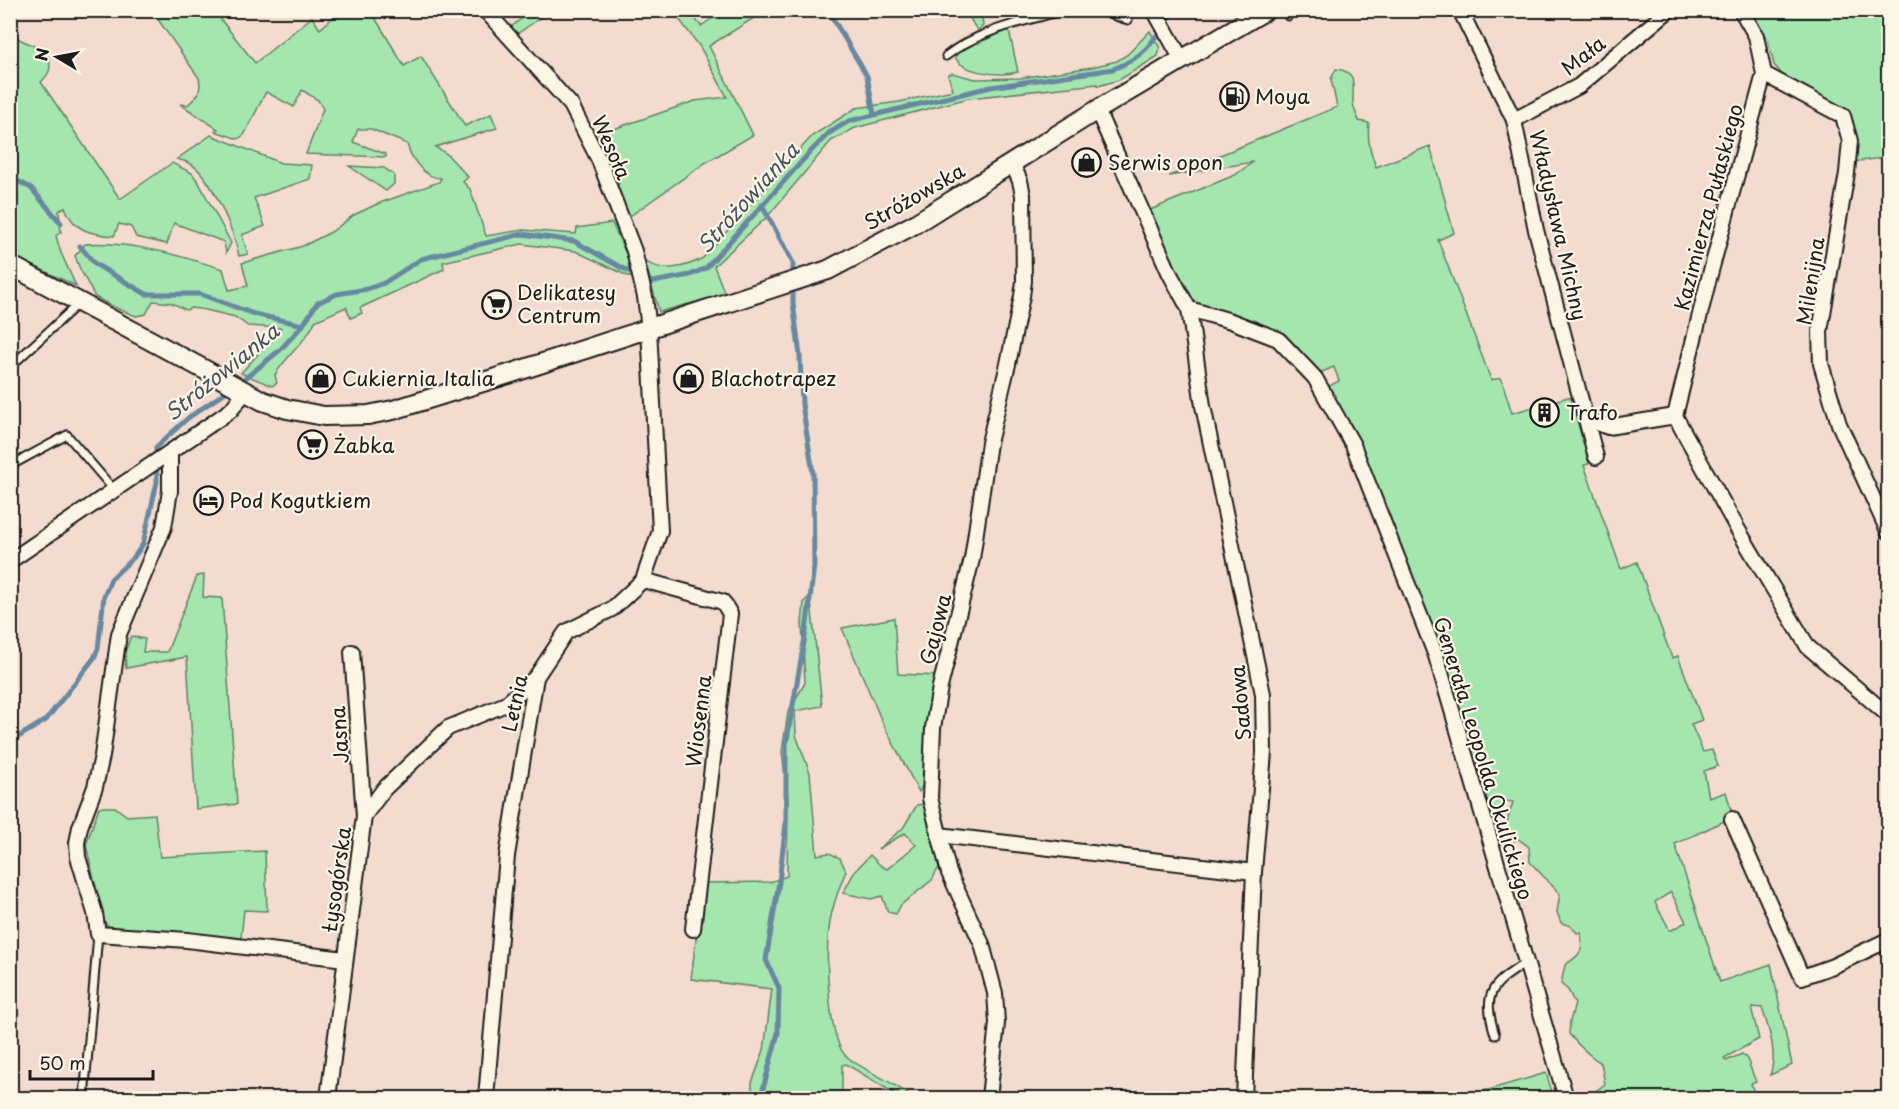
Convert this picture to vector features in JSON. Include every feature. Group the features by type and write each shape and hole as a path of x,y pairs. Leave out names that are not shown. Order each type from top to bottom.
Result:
{"main road":[{"name":"Stróżowska","path":"10,265 81,301 243,391 278,406 324,416 368,415 411,405 828,270 913,225 1097,110 1266,10"}],"street":[{"name":"Wesoła","path":"485,10 571,105 599,160 634,251 645,297 649,329"},
{"name":"Władysława Michny","path":"1460,10 1514,120 1536,230 1596,457"},
{"name":"Mała","path":"1514,120 1579,86 1669,10"},
{"name":"Kazimierza Pułaskiego","path":"1675,416 1708,282 1764,74 1756,36 1741,10"},
{"path":"1155,13 1182,60"},
{"name":"Milenijna","path":"1764,74 1843,116 1850,141 1847,173 1820,331 1821,364 1839,424 1888,531"},
{"path":"1097,110 1170,274 1189,309"},
{"name":"Gajowa","path":"989,1098 997,1023 995,993 982,944 949,873 930,798 933,728 940,687 972,559 989,442 1008,364 1024,281 1023,195 1012,163"},
{"name":"Sadowa","path":"1189,309 1203,406 1263,694 1264,752 1254,872 1249,1067 1244,1098"},
{"name":"Generała Leopolda Okulickiego","path":"1189,309 1231,321 1278,339 1315,378 1353,445 1436,656 1470,778 1566,1098"},
{"name":"Letnia","path":"486,1098 507,856 536,677 566,632 612,609 642,580 660,531 649,329"},
{"path":"10,561 114,490 146,471 231,410 243,391"},
{"path":"1587,419 1608,427 1675,416 1737,528 1808,647 1888,715"},
{"path":"165,457 172,473 164,527 118,634 102,756 77,843 78,857 95,914 98,934 198,941 345,958"},
{"name":"Wiosenna","path":"642,580 723,602 730,614 693,929"},
{"name":"Jasna","path":"352,652 364,816"},
{"name":"Łysogórska","path":"328,1098 364,816 384,789 448,728 506,704 536,677"},
{"path":"1732,819 1802,977 1833,966 1888,940"},
{"path":"939,836 1254,872"}],"lane":[{"path":"946,56 959,46 990,31 1065,10"},
{"path":"1115,16 1128,20"},
{"path":"10,367 81,301"},
{"path":"10,466 68,435 114,490"},
{"path":"84,1098 98,934"},
{"path":"1495,1035 1489,1008 1489,1000 1494,988 1502,979 1527,962"}],"green space":[{"path":"532,10 550,11 517,34 511,27"},
{"path":"152,11 224,11 218,16 255,63 312,17 320,29 340,11 371,11 404,66 421,56 465,126 491,114 497,128 435,147 447,154 468,177 463,182 470,189 486,236 523,230 576,234 577,228 612,223 627,256 632,278 575,251 522,244 443,262 444,269 360,308 362,313 351,318 346,307 315,321 307,335 275,375 277,383 272,386 241,373 281,328 248,326 235,317 206,310 191,308 186,310 172,303 153,301 146,314 136,316 95,297 75,256 85,244 137,247 172,254 223,269 229,290 248,286 242,263 303,246 377,204 439,182 441,178 429,175 419,167 407,144 371,129 358,129 353,142 386,154 386,157 306,154 323,109 318,100 302,90 294,107 266,92 244,135 238,139 215,131 218,129 180,104 187,105 196,96 200,87 199,78"},
{"path":"673,11 689,11 701,26 723,11 765,11 709,46 753,135 705,163 630,216 625,215 615,190 619,183 616,174 609,171 600,148 602,142 599,134 695,101 727,97 700,47"},
{"path":"966,11 981,11 983,26 978,30"},
{"path":"1751,11 1888,11 1888,157 1855,162 1849,122 1778,77 1781,73 1774,65 1768,40"},
{"path":"1009,30 1018,72 1003,74 974,70 959,63 955,57 959,51"},
{"path":"1150,31 1160,48 1158,56 1119,80 1098,86 1097,84 969,98 855,128 831,141 768,216 714,266 725,294 659,312 645,261 659,267 674,268 703,258 812,136 856,108 899,102 953,90 948,75 952,73 975,79 1020,78 1117,61 1128,54"},
{"path":"10,32 21,40 48,52 50,68 41,82 120,199 172,163 192,173 231,243 226,253 224,242 174,223 167,244 136,237 131,227 119,224 114,236 90,232 73,221 65,207 59,211 61,232 56,236 76,286 11,255"},
{"path":"1336,69 1351,76 1354,107 1359,121 1369,123 1369,145 1376,167 1430,146 1454,233 1438,240 1491,380 1501,378 1512,413 1571,398 1589,464 1584,465 1621,569 1637,562 1672,658 1678,656 1702,720 1691,724 1703,752 1712,750 1718,766 1704,771 1709,798 1726,792 1733,817 1675,844 1720,982 1771,964 1792,1065 1770,1075 1773,1050 1770,1033 1762,1008 1753,1007 1759,1039 1724,1058 1726,1061 1742,1054 1747,1059 1756,1082 1751,1084 1756,1098 1586,1098 1605,1084 1601,1063 1569,1034 1575,1004 1568,990 1561,984 1565,965 1580,952 1581,932 1577,933 1571,926 1561,923 1557,912 1560,894 1530,862 1529,847 1517,838 1511,844 1500,844 1513,802 1506,801 1501,812 1480,797 1473,764 1325,388 1339,381 1334,367 1317,374 1299,350 1278,335 1193,302 1180,285 1169,259 1150,210 1235,175 1253,162 1169,176 1337,107 1331,79","holes":["1671,892 1686,922 1669,930 1655,902"]},
{"path":"211,135 281,163 312,165 310,179 254,198 265,226 242,235 248,254 239,256 227,220 207,180 191,164 177,159"},
{"path":"349,166 384,168 394,175 394,184 386,191"},
{"path":"204,575 203,597 222,598 237,804 196,809 187,657 126,668 125,652 131,636 145,639 143,652 167,652 197,576"},
{"path":"807,599 811,602 822,706 795,711 796,735 810,773 817,855 829,853 840,858 846,871 833,907 828,941 829,996 835,1033 846,1056 912,1098 902,1098 846,1064 842,1065 842,1098 752,1098 752,1083 764,1050 772,989 691,979 703,883 770,882 787,876 788,798 782,752 788,712 805,683 802,623 804,602"},
{"path":"894,618 898,674 939,676 927,777 919,792 883,724 842,628"},
{"path":"923,804 928,807 940,865 932,880 901,905 896,914 888,912 882,896 871,899 843,893 855,871 870,855 887,869 916,845 905,833 878,849 903,828 917,805"},
{"path":"99,807 115,807 127,816 155,814 160,857 265,851 267,911 244,910 241,938 114,930 104,922 86,845"},
{"path":"1546,1073 1554,1098 1461,1098"}],"waterway":[{"path":"833,10 832,17 867,76 874,114"},
{"name":"Stróżowianka","path":"238,384 280,350 303,325 317,303 337,294 367,289 384,283 421,259 522,234 574,241 622,268 653,282 690,275 706,268 812,150 829,133 849,121 991,87 1113,69 1142,53 1173,10"},
{"path":"10,177 31,188 61,223"},
{"path":"762,205 793,263 793,303 800,356 802,404 813,473 814,566 806,631 786,745 786,823 766,960 779,988 778,1033 763,1089 765,1098"},
{"path":"80,246 95,264 146,294 200,294 254,314 303,325"},
{"name":"Stróżowianka","path":"10,742 46,720 94,658 98,649 104,596 111,579 134,557 143,544 157,482 156,447 188,418 230,389"}],"place":[{"name":"Moya","path":"1234,96"},
{"name":"Serwis opon","path":"1087,162"},
{"name":"Delikatesy Centrum","path":"496,304"},
{"name":"Cukiernia Italia","path":"321,378"},
{"name":"Blachotrapez","path":"689,378"},
{"name":"Trafo","path":"1545,412"},
{"name":"Żabka","path":"312,445"},
{"name":"Pod Kogutkiem","path":"208,500"}]}
